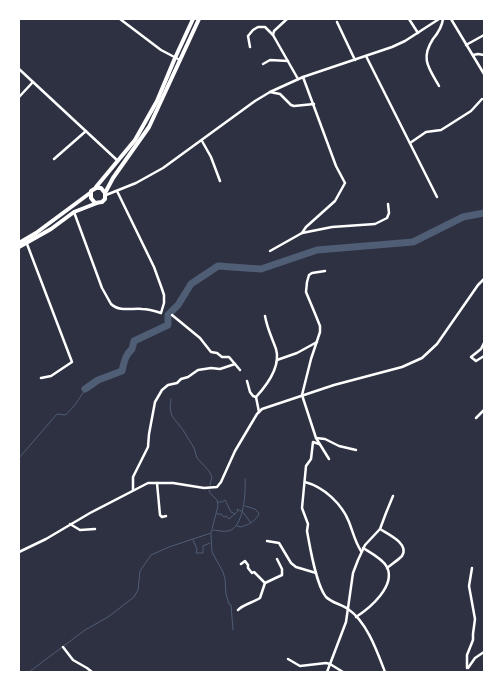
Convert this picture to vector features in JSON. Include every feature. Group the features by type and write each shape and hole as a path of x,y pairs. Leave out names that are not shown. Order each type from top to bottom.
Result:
{"highway":[{"path":"19,243 36,233 90,194 119,161 135,140 153,107 193,19"},
{"path":"19,248 51,229 74,212 103,201 113,178 149,127 199,19"},
{"path":"96,188 103,189 105,194"},
{"path":"90,194 92,200 97,203"}],"street":[{"path":"120,19 161,50 180,60"},
{"path":"273,35 274,31 287,19"},
{"path":"409,19 418,33"},
{"path":"105,194 117,191 158,172 270,92 303,77 392,47 418,33 439,19"},
{"path":"440,86 427,66 426,58 430,44 442,25 443,19"},
{"path":"451,19 484,74"},
{"path":"336,22 356,60"},
{"path":"250,48 248,36 258,26 265,28 273,35 298,79"},
{"path":"466,45 484,35"},
{"path":"473,55 484,55"},
{"path":"366,56 437,197"},
{"path":"263,64 270,60 288,61"},
{"path":"19,69 119,161"},
{"path":"302,233 306,227 334,201 345,183 336,166 303,77"},
{"path":"19,97 33,82"},
{"path":"270,92 280,94 294,106 314,104"},
{"path":"410,143 426,132 441,130 471,111 482,99"},
{"path":"54,159 86,131"},
{"path":"202,141 211,157 220,181"},
{"path":"74,212 102,288 111,304 113,306 128,310 144,309 162,312 164,304 162,289 154,267 117,191"},
{"path":"270,250 302,233 332,227 375,224 386,218 389,213 388,204"},
{"path":"27,244 72,362 51,376 41,378"},
{"path":"326,271 312,273 307,282 306,292 320,326 320,332 302,395 316,438 329,460"},
{"path":"19,552 46,539 70,524 148,483 172,483 204,488 217,487 221,482 235,451 259,412 302,395 402,367 422,358 440,341 446,330 459,314 478,285 484,279"},
{"path":"172,315 200,338 211,352 218,353 222,357 229,357 240,370"},
{"path":"256,397 266,386 277,360 276,348 268,331 265,316"},
{"path":"277,360 297,353 317,342"},
{"path":"484,343 481,350 471,358 476,361 484,356"},
{"path":"133,490 133,477 148,447 154,407 162,390 168,385 177,383 181,378 188,377 198,370 211,368 220,369 234,364"},
{"path":"247,381 250,392 256,397 259,412"},
{"path":"476,418 484,410"},
{"path":"316,438 325,439 339,446 356,450"},
{"path":"319,444 313,442 311,459 306,466 302,508 308,524 307,531 316,573 326,596 348,609 356,616 375,644 385,672"},
{"path":"305,482 317,485 340,506 349,522 361,552"},
{"path":"157,483 160,515 162,517 166,516"},
{"path":"327,672 346,622 353,573 367,541 380,529 394,496"},
{"path":"70,524 80,530 95,529"},
{"path":"380,529 400,542 404,551 401,557 387,568"},
{"path":"266,541 279,543 296,567 316,573"},
{"path":"356,616 372,604 389,580 387,568 380,560 363,548"},
{"path":"264,583 282,575 282,569 277,559"},
{"path":"242,564 245,561 248,568 264,583"},
{"path":"472,568 469,586 475,619 473,640 467,655 467,669 475,658 484,652"},
{"path":"238,610 240,607 260,598 264,583"},
{"path":"63,647 73,660 92,672"},
{"path":"288,659 300,666 326,663 343,672"}],"waterway":[{"path":"85,389 98,380 122,371 125,359 132,349 134,341 168,325 168,315 178,305 191,284 218,266 261,269 317,250 413,242 463,217 484,213"},
{"path":"19,458 57,414 65,415 71,410 85,389"},
{"path":"171,399 170,408 172,416 194,448 197,458 209,471 212,477 210,485"},
{"path":"29,672 85,630 108,617 134,597 138,590 140,571 151,555 169,547 211,533 212,530 228,531 233,528 238,523 243,509 245,479"},
{"path":"209,490 217,500 218,506 212,529"},
{"path":"218,502 225,500 231,512 235,514"},
{"path":"237,526 241,527 249,524 258,516 259,513 255,509 245,506"},
{"path":"217,514 221,514 224,517 226,516 229,519 238,511 237,509 241,511"},
{"path":"242,511 251,523"},
{"path":"211,534 212,552 223,572 226,594 229,604 231,605 233,630"},
{"path":"193,540 197,549 196,553 203,553 203,546 210,543"}]}
